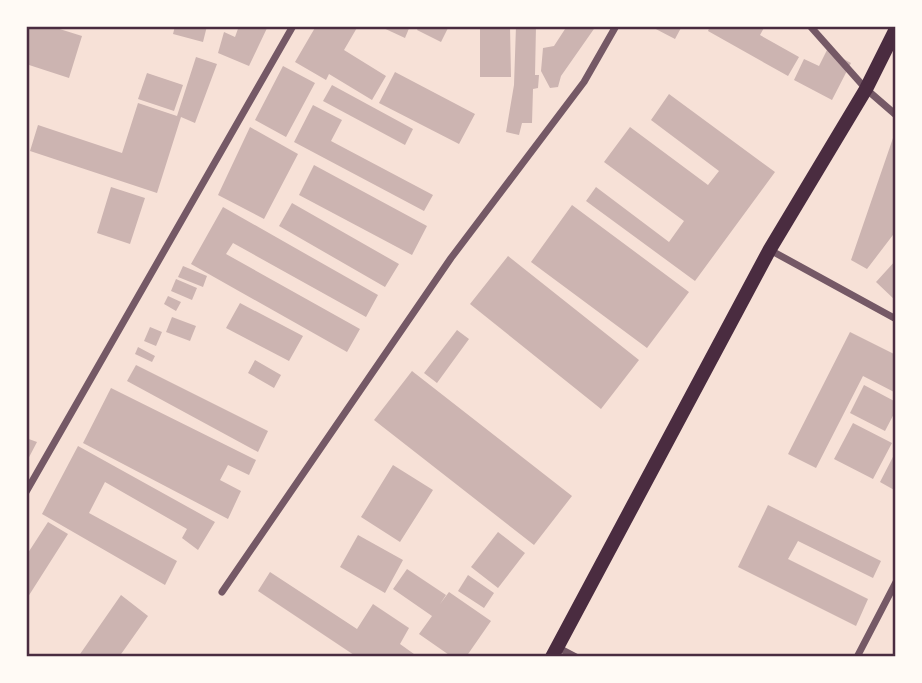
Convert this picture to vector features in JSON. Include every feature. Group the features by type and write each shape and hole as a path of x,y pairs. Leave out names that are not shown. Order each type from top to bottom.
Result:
{"main road":[{"path":"555,652 770,249 866,89 896,29"}],"street":[{"path":"26,492 293,26"},
{"path":"222,593 451,258 584,82 616,26"},
{"path":"810,26 866,89 896,115"},
{"path":"770,249 896,319"},
{"path":"856,657 896,582"},
{"path":"555,652 576,657"}],"building":[{"path":"26,26 50,26 82,36 69,78 26,64"},
{"path":"175,26 207,26 203,42 173,34"},
{"path":"239,26 268,26 249,66 218,53 224,32 235,37"},
{"path":"316,26 358,26 344,50 386,76 372,100 329,74 326,80 295,62"},
{"path":"379,26 410,26 405,38"},
{"path":"419,26 449,26 441,42 417,30"},
{"path":"480,26 510,26 511,77 480,77"},
{"path":"516,26 536,26 535,75 539,75 538,88 533,89 532,123 522,123 519,135 506,132 514,85"},
{"path":"567,26 596,26 561,76 558,87 550,88 541,71 543,48 554,46"},
{"path":"650,26 682,26 675,39"},
{"path":"710,26 765,26 760,35 799,57 788,76 708,31"},
{"path":"827,50 851,63 832,100 794,80 804,59 819,66"},
{"path":"196,57 217,64 195,123 181,117 157,193 30,151 38,125 122,153 138,103 177,116"},
{"path":"283,66 315,83 286,137 255,120"},
{"path":"395,72 475,114 459,144 379,103"},
{"path":"147,73 183,85 174,111 138,99"},
{"path":"332,85 413,129 405,145 323,101"},
{"path":"669,94 775,172 695,281 586,201 596,187 669,242 684,221 604,162 630,127 708,185 719,171 651,120"},
{"path":"313,105 342,120 331,141 433,195 424,211 294,142"},
{"path":"250,127 298,154 264,219 218,195"},
{"path":"893,138 896,231 867,269 851,260"},
{"path":"314,165 427,226 412,255 299,195"},
{"path":"111,187 145,198 130,244 97,233"},
{"path":"292,203 399,264 385,287 279,226"},
{"path":"572,205 689,292 647,348 531,262"},
{"path":"223,207 378,295 366,317 233,243 226,254 360,329 347,352 191,264"},
{"path":"508,256 639,360 601,409 470,304"},
{"path":"896,260 896,301 876,282"},
{"path":"183,266 207,276 203,287 178,277"},
{"path":"176,279 197,288 192,300 171,291"},
{"path":"168,296 181,302 176,311 164,304"},
{"path":"240,303 303,336 289,361 226,328"},
{"path":"172,317 196,326 190,341 166,332"},
{"path":"150,327 162,332 156,346 144,341"},
{"path":"457,330 469,339 437,383 424,373"},
{"path":"850,332 896,355 896,393 863,376 816,468 788,454"},
{"path":"138,347 155,356 152,362 135,354"},
{"path":"255,360 281,375 274,388 248,373"},
{"path":"136,365 268,431 258,452 127,381"},
{"path":"412,371 572,496 534,545 374,420"},
{"path":"864,385 896,402 896,410 885,431 850,413"},
{"path":"111,388 256,460 249,475 228,465 220,480 241,491 228,519 83,443"},
{"path":"853,423 892,443 873,479 834,459"},
{"path":"26,438 37,442 26,463"},
{"path":"78,446 215,522 198,550 182,538 187,529 105,482 89,513 177,561 165,585 42,514"},
{"path":"896,451 896,491 880,482"},
{"path":"393,465 433,490 400,542 361,517"},
{"path":"768,505 881,561 873,578 798,541 788,559 868,599 856,626 738,567"},
{"path":"48,522 68,534 26,600 26,556"},
{"path":"498,532 525,553 498,588 471,567"},
{"path":"358,535 403,560 385,593 340,567"},
{"path":"407,569 446,595 440,604 449,592 491,621 466,657 452,657 419,634 432,616 393,589"},
{"path":"270,572 357,629 373,604 409,628 400,644 414,654 412,657 357,657 258,591"},
{"path":"468,575 494,593 484,608 458,591"},
{"path":"121,595 148,616 119,657 78,657"}]}
